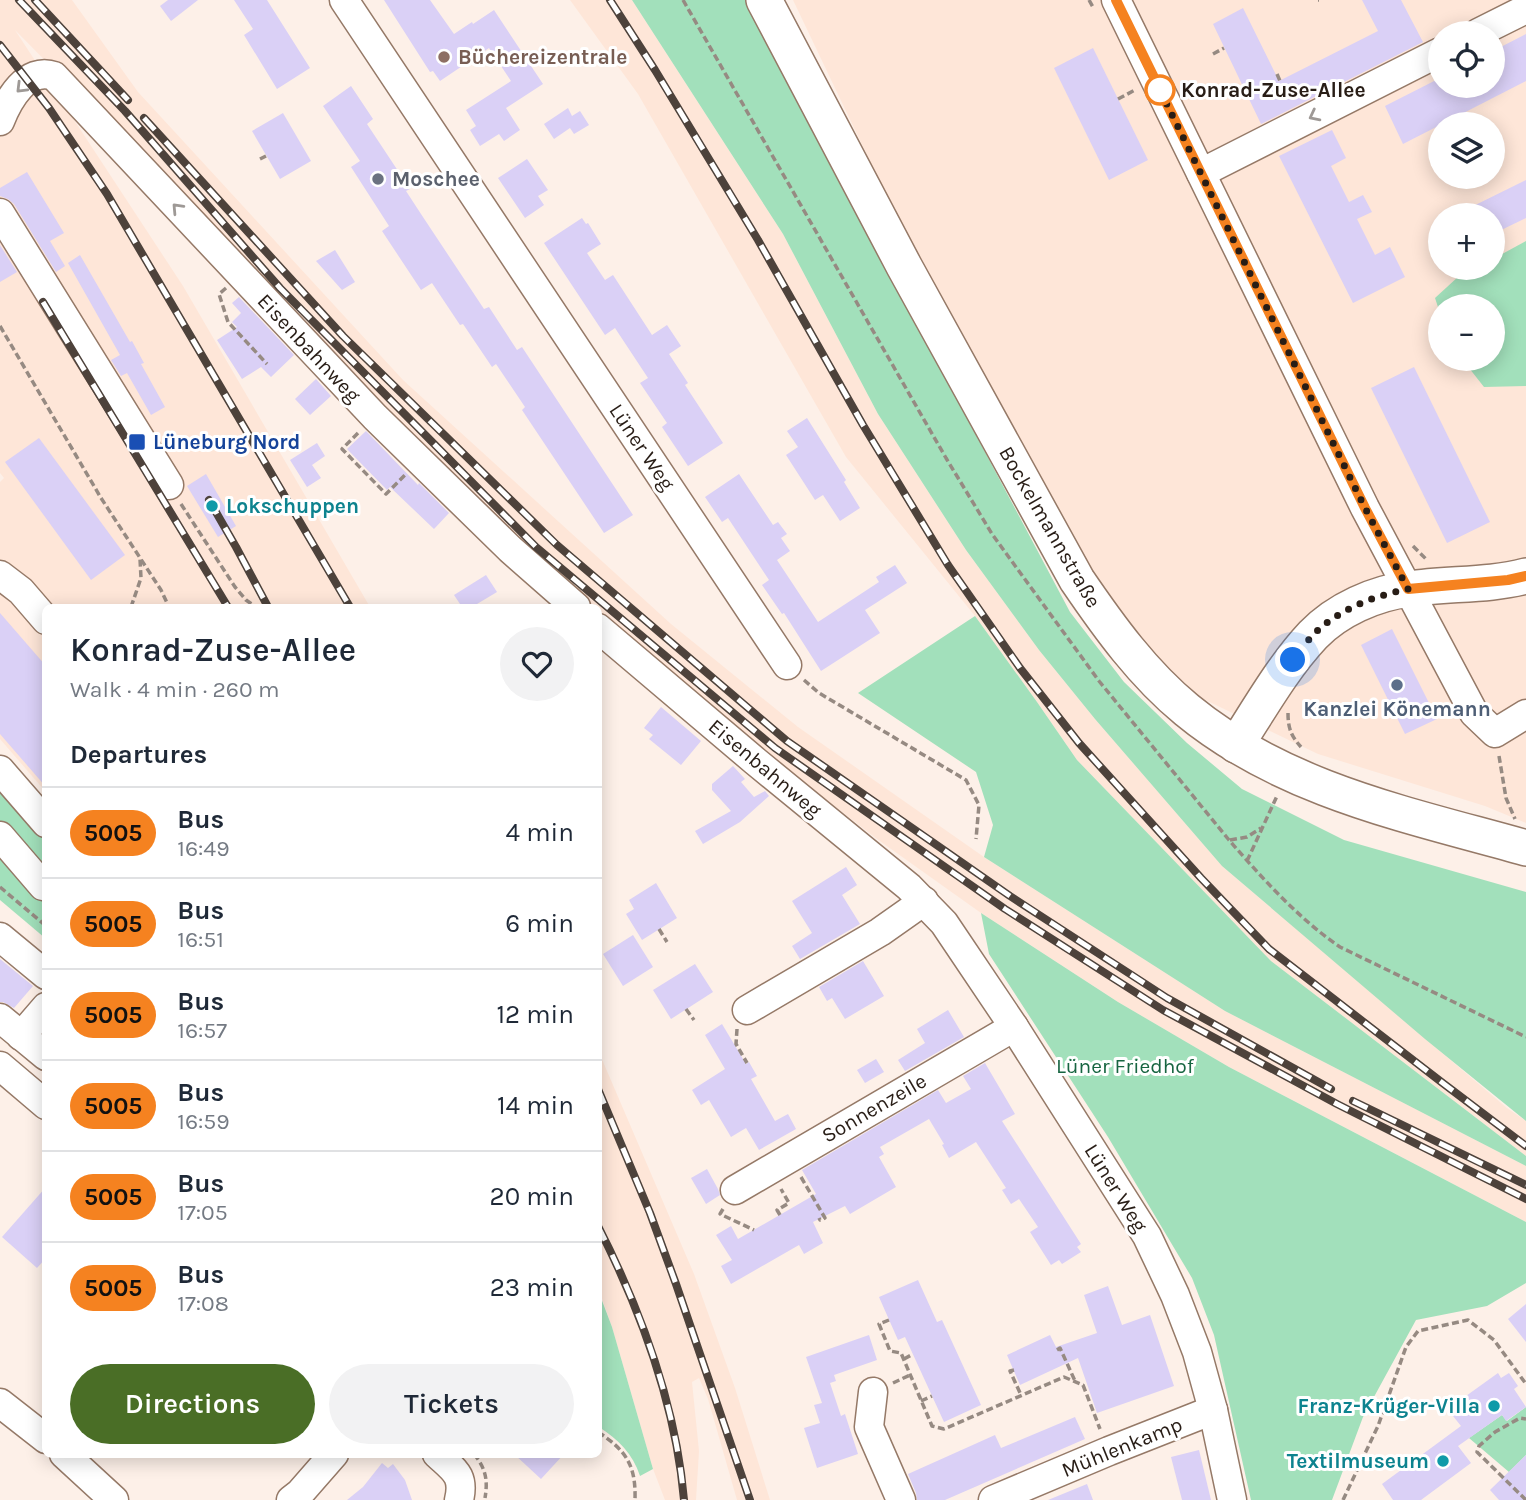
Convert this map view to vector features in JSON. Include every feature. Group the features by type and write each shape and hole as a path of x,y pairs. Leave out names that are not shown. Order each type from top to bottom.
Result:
{"main road":[{"name":"Bockelmannstraße","path":"764,0 904,267 1077,580 1105,622 1144,669 1187,710 1236,745 1287,773 1365,803 1522,837"},
{"path":"1236,745 1293,660 1314,634 1334,618 1387,593 1526,576"}],"street":[{"name":"Lüner Weg","path":"344,0 787,665"},
{"path":"1116,0 1365,508 1474,713 1495,733 1526,714"},
{"path":"1502,21 1526,9"},
{"path":"1201,173 1428,58"},
{"name":"Eisenbahnweg","path":"0,121 14,94 28,80 44,74 54,76 375,417 510,549 573,604"},
{"path":"0,213 169,485"},
{"path":"0,575 21,591 42,615"},
{"name":"Eisenbahnweg","path":"602,631 927,905"},
{"path":"0,770 42,819"},
{"path":"42,821 4,841 42,885"},
{"name":"Lüner Weg","path":"927,905 944,923 1014,1027 1147,1236 1197,1352 1213,1410 1232,1500"},
{"path":"742,1015 927,905"},
{"path":"0,937 42,972"},
{"path":"42,1009 11,1027 42,1053"},
{"name":"Sonnenzeile","path":"735,1190 1014,1027"},
{"path":"0,1066 42,1102"},
{"path":"873,1392 869,1427 901,1500"},
{"path":"0,1403 42,1436"},
{"name":"Mühlenkamp","path":"993,1500 1213,1410"},
{"path":"68,1458 114,1500"},
{"path":"291,1500 331,1458"},
{"path":"441,1458 457,1473 462,1487 458,1500"}],"path":[{"path":"1213,54 1224,48"},
{"path":"1277,74 1280,81"},
{"path":"260,159 266,156"},
{"path":"232,266 219,294 228,322 267,364"},
{"path":"0,326 101,498 162,590 168,604"},
{"path":"375,417 342,449 386,494 419,461"},
{"path":"169,485 235,587 252,604"},
{"path":"132,604 141,578 139,557"},
{"path":"787,665 819,693 966,780 979,805 976,839"},
{"path":"1247,861 1300,746 1288,725 1288,713"},
{"path":"1495,733 1506,798 1522,837"},
{"path":"1229,840 1247,837 1263,827"},
{"path":"0,887 42,923"},
{"path":"659,929 667,942"},
{"path":"687,1009 694,1020"},
{"path":"742,1015 736,1044 747,1063"},
{"path":"780,1164 789,1203 777,1210 780,1215"},
{"path":"780,1164 825,1218 820,1218"},
{"path":"889,1320 878,1324 890,1351 901,1353 932,1426 944,1429 1064,1377 1083,1385 1109,1451"},
{"path":"1343,1500 1378,1426 1406,1347 1418,1331 1468,1320 1494,1340 1526,1384"},
{"path":"1057,1350 1060,1348 1075,1381"},
{"path":"904,1359 913,1354"},
{"path":"1014,1370 1010,1371 1021,1395"},
{"path":"921,1401 932,1396"},
{"path":"1526,1419 1520,1418 1495,1432 1479,1446 1477,1452 1526,1500"},
{"path":"602,1435 616,1445 628,1461 635,1478 635,1500"}],"shaded area":[{"path":"0,0 72,0 138,92 403,380 671,624 798,727 984,857 1225,1011 1526,1166 1526,1222 1229,1067 1118,1002 981,913 877,839 744,736 602,615 602,604 590,604 461,489 15,30 183,286 368,604 42,604 42,788 0,739 0,482 4,478 0,473"},
{"path":"570,0 632,0 783,234 878,414 966,550 1039,650 1095,719 1222,866 1507,1108 1526,1121 1526,1156 1271,961 1077,760 975,616 846,457 638,94"},
{"path":"793,0 1526,0 1526,823 1485,806 1318,754 1195,695 1173,677 1113,605 1040,487 906,237"},
{"path":"602,1059 694,1274 735,1388 770,1500 737,1500 708,1399 699,1378 692,1382 699,1451 696,1500 665,1500 653,1469 602,1299"}],"green space":[{"path":"632,0 745,0 1070,612 1124,682 1187,743 1242,789 1344,840 1526,892 1526,1121 1222,866 1039,650 966,550 878,414 783,234"},
{"path":"1526,241 1526,386 1484,387 1471,371 1505,371 1505,294 1439,294 1455,280 1505,280 1505,252"},
{"path":"975,616 1077,760 1271,961 1526,1156 1526,1166 1225,1011 984,857 993,825 976,772 858,693"},
{"path":"0,783 42,833 42,935 0,900"},
{"name":"Lüner Friedhof","path":"981,913 1118,1002 1229,1067 1526,1222 1526,1283 1487,1306 1416,1320 1363,1417 1332,1500 1251,1500 1214,1335 1192,1278 1108,1137 989,954"},
{"path":"602,1301 653,1469 640,1476 624,1448 602,1429"},
{"path":"1526,1407 1526,1455 1509,1472 1469,1438 1502,1415 1507,1421"}],"building":[{"path":"168,0 198,0 171,21 160,6"},
{"path":"234,0 267,0 310,68 277,89 244,35 253,29"},
{"path":"384,0 430,0 454,34 494,10 543,84 506,108 520,130 504,141 499,134 480,146 470,130 476,126 466,110 511,81 489,48 440,81 433,71 430,72"},
{"path":"1362,0 1401,0 1423,42 1261,124 1213,24 1243,8 1279,81 1378,31"},
{"path":"1526,34 1526,81 1505,92 1505,45"},
{"path":"1093,48 1148,160 1109,180 1054,68"},
{"path":"1428,84 1428,98 1493,98 1465,112 1428,112 1428,131 1403,144 1385,106"},
{"path":"351,86 373,119 367,124 410,189 406,191 421,214 484,309 489,307 517,350 522,347 633,515 604,533 522,410 525,407 496,364 492,367 432,283 421,290 382,231 389,226 351,167 360,161 323,106"},
{"path":"568,108 572,116 580,111 589,125 574,134 570,128 554,139 544,124"},
{"path":"283,113 311,161 280,179 252,131"},
{"path":"1332,130 1346,158 1331,166 1349,202 1363,195 1372,212 1357,219 1375,255 1390,247 1405,277 1353,303 1279,156"},
{"path":"527,159 548,190 538,196 544,205 525,218 498,178"},
{"path":"27,172 64,233 50,241 65,266 56,272 14,204 0,196 0,188"},
{"path":"1526,180 1526,218 1505,228 1505,203 1479,203"},
{"path":"582,218 601,244 587,253 605,280 613,275 652,335 667,325 681,346 669,354 688,383 685,385 723,443 688,466 662,427 667,423 640,383 648,378 615,328 605,335 544,243"},
{"path":"0,245 17,272 0,282"},
{"path":"335,250 355,282 342,290 316,261"},
{"path":"80,255 130,342 132,341 144,363 141,364 165,407 151,415 127,373 121,376 111,360 120,355 68,263"},
{"path":"239,297 294,355 271,377 261,367 242,379 217,340 237,327 232,322 241,313 232,303"},
{"path":"1414,367 1490,522 1447,543 1371,388"},
{"path":"316,379 331,396 310,415 295,399"},
{"path":"807,418 846,480 844,482 860,508 840,521 823,495 815,500 786,455 798,447 787,431"},
{"path":"366,431 449,513 434,529 390,487 387,490 347,449"},
{"path":"39,438 125,555 91,580 5,462"},
{"path":"317,443 325,456 312,465 321,478 307,487 290,460"},
{"name":"Lokschuppen","path":"206,474 236,526 218,537 187,486"},
{"path":"739,474 773,525 778,522 787,534 781,538 790,551 777,560 818,622 879,582 876,577 895,565 907,583 865,610 880,633 821,671 784,613 782,614 762,585 769,580 728,518 722,522 705,497"},
{"path":"486,575 497,592 477,604 460,604 454,595"},
{"path":"0,613 42,661 42,782 0,734"},
{"path":"1392,629 1437,719 1405,734 1361,645"},
{"path":"661,707 701,741 681,765 649,739 653,735 644,728"},
{"path":"733,766 745,779 741,782 754,797 765,791 769,796 740,822 703,844 695,831 731,811 712,790 712,784"},
{"path":"846,867 857,885 842,895 860,924 800,959 792,946 812,933 792,901"},
{"path":"656,883 677,918 642,940 626,914 634,909 629,900"},
{"path":"633,935 653,967 623,986 603,954"},
{"path":"0,959 33,986 14,1008 0,1002"},
{"path":"863,961 884,996 845,1019 832,998 827,1001 819,987"},
{"path":"695,964 713,992 671,1019 653,990"},
{"path":"948,1010 964,1037 905,1071 898,1060 925,1043 917,1029"},
{"path":"722,1024 746,1064 749,1062 757,1076 751,1079 775,1121 788,1114 796,1129 759,1150 746,1128 731,1137 709,1100 701,1105 692,1090 725,1069 705,1035"},
{"path":"876,1059 884,1072 865,1083 857,1070"},
{"path":"985,1063 1015,1114 1002,1121 1081,1244 1077,1247 1081,1252 1062,1264 1059,1260 1051,1265 1030,1232 1038,1227 1019,1199 1011,1204 1002,1190 1006,1188 976,1142 949,1158 929,1119 880,1147 884,1154 879,1157 896,1187 850,1214 845,1206 813,1222 823,1243 804,1254 799,1245 731,1284 721,1266 732,1260 716,1235 731,1226 738,1239 816,1194 802,1170 938,1090 946,1103 971,1089 963,1076"},
{"path":"707,1169 720,1195 706,1204 691,1178"},
{"path":"42,1192 42,1262 37,1268 2,1237"},
{"path":"918,1280 937,1322 942,1320 981,1405 944,1422 905,1337 898,1340 879,1297"},
{"path":"1108,1286 1122,1325 1150,1315 1174,1386 1097,1413 1078,1358 1020,1385 1007,1355 1050,1335 1056,1347 1097,1333 1084,1295"},
{"path":"1526,1304 1526,1342 1508,1319"},
{"path":"869,1335 877,1360 834,1375 836,1381 830,1383 841,1416 845,1414 858,1454 817,1468 804,1428 820,1423 814,1405 822,1403 806,1357"},
{"path":"1498,1373 1501,1378 1509,1373 1518,1386 1514,1389 1526,1407 1506,1421 1502,1415 1458,1446 1471,1463 1421,1500 1393,1500 1382,1484 1461,1426 1453,1416 1464,1408 1462,1405 1469,1400 1466,1396"},
{"path":"1075,1417 1085,1439 945,1500 917,1500 908,1474 995,1435 1001,1448"},
{"path":"1199,1450 1211,1500 1182,1500 1171,1457"},
{"path":"1526,1455 1526,1500 1499,1500 1490,1490"},
{"path":"518,1458 560,1458 541,1479"},
{"path":"382,1463 388,1468 393,1464 405,1480 412,1500 347,1500 363,1487"},
{"path":"1087,1484 1093,1500 1048,1500"}],"railway":[{"path":"19,0 125,111 280,288 536,547 775,748 1005,909 1163,1010 1337,1104 1526,1199"},
{"path":"35,0 128,100"},
{"path":"610,0 758,240 863,425 948,565 1020,668 1079,743 1269,949 1526,1146"},
{"path":"0,45 49,108 107,194 348,604"},
{"path":"144,118 343,336 557,545 787,741 1010,896 1167,998 1331,1089"},
{"path":"43,302 226,604"},
{"path":"209,500 266,604"},
{"path":"602,1099 650,1213 750,1500"},
{"path":"1353,1101 1526,1185"},
{"path":"602,1234 642,1325 665,1394 680,1464 684,1500"}],"bus line":[{"name":"5005","path":"1116,0 1365,508 1408,589 1526,576"}],"place":[{"name":"Büchereizentrale","path":"444,57"},
{"name":"Konrad-Zuse-Allee","path":"1160,90"},
{"name":"Moschee","path":"378,179"},
{"name":"Lüneburg Nord","path":"137,442"},
{"name":"Lokschuppen","path":"212,506"},
{"name":"Kanzlei Könemann","path":"1397,685"},
{"name":"Franz-Krüger-Villa","path":"1494,1406"},
{"name":"Textilmuseum","path":"1443,1461"}],"route":[{"path":"1160,90 1155,80 1365,508 1408,589 1387,593 1334,618 1314,634 1293,660"}]}
